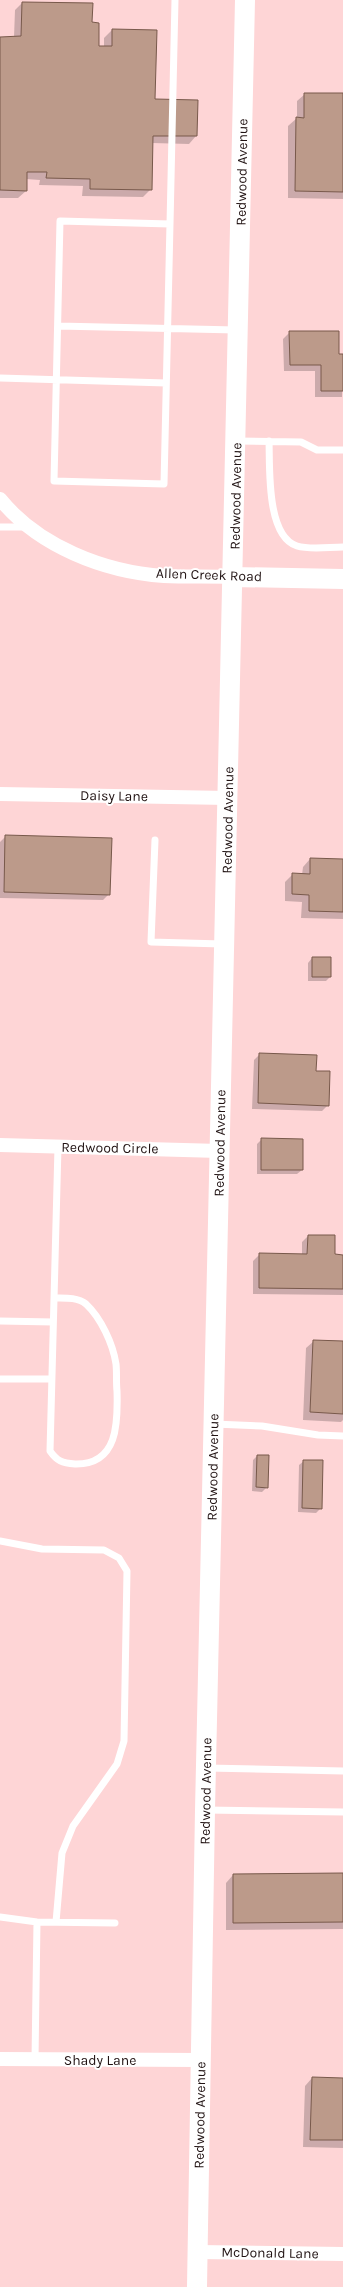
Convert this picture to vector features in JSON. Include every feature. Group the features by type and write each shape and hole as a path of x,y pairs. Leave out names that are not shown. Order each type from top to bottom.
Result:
{"main road":[{"name":"Redwood Avenue","path":"197,2287 205,1810 234,577 245,0"},
{"name":"Allen Creek Road","path":"234,577 343,579"}],"street":[{"name":"Allen Creek Road","path":"0,499 10,511 29,527 69,550 91,560 114,567 163,576 234,577"},
{"name":"Daisy Lane","path":"0,794 228,798"},
{"name":"Redwood Circle","path":"0,1145 220,1151"},
{"name":"Shady Lane","path":"0,2059 200,2060"},
{"name":"McDonald Lane","path":"197,2252 343,2254"}],"lane":[{"path":"170,224 60,221 54,481 164,484 170,224 174,0"},
{"path":"58,326 239,330"},
{"path":"0,378 166,382"},
{"path":"237,441 301,442 317,450 343,450"},
{"path":"270,441 271,495 275,515 287,541 298,546 343,547"},
{"path":"0,527 29,527"},
{"path":"155,840 151,942 225,944"},
{"path":"54,1298 70,1298 85,1303 97,1317 108,1338 116,1363 116,1426 108,1448 94,1461 80,1464 65,1463 56,1460 50,1451 51,1379 58,1147"},
{"path":"0,1321 53,1322"},
{"path":"0,1379 51,1379"},
{"path":"214,1424 262,1426 318,1435 343,1436"},
{"path":"0,1541 42,1549 104,1550 119,1558 127,1571 124,1741 117,1764 73,1826 62,1853 56,1922"},
{"path":"206,1768 343,1771"},
{"path":"205,1810 343,1812"},
{"path":"0,1917 37,1922 115,1923"},
{"path":"35,2059 37,1922"}],"building":[{"path":"22,2 93,3 92,22 99,23 99,46 112,46 112,29 157,30 155,99 198,100 197,136 153,136 152,190 90,189 90,179 46,178 47,172 27,172 27,191 0,190 0,37 21,36"},
{"path":"304,93 343,93 343,192 295,191 296,117 304,118"},
{"path":"289,331 339,331 339,354 343,354 343,391 321,391 321,365 290,365"},
{"path":"5,835 112,838 110,895 4,892"},
{"path":"310,858 343,859 343,912 309,911 309,895 292,894 292,873 310,874"},
{"path":"312,957 331,957 331,977 312,977"},
{"path":"259,1053 317,1055 316,1071 330,1071 329,1106 258,1103"},
{"path":"261,1138 303,1139 303,1170 261,1170"},
{"path":"308,1235 335,1235 335,1254 343,1255 343,1289 259,1288 259,1253 307,1254"},
{"path":"313,1340 343,1341 343,1414 310,1412"},
{"path":"257,1455 269,1455 268,1488 256,1487"},
{"path":"303,1460 323,1460 322,1509 302,1508"},
{"path":"343,1873 343,1922 233,1923 233,1874"},
{"path":"312,2077 343,2078 343,2140 310,2140"}]}
